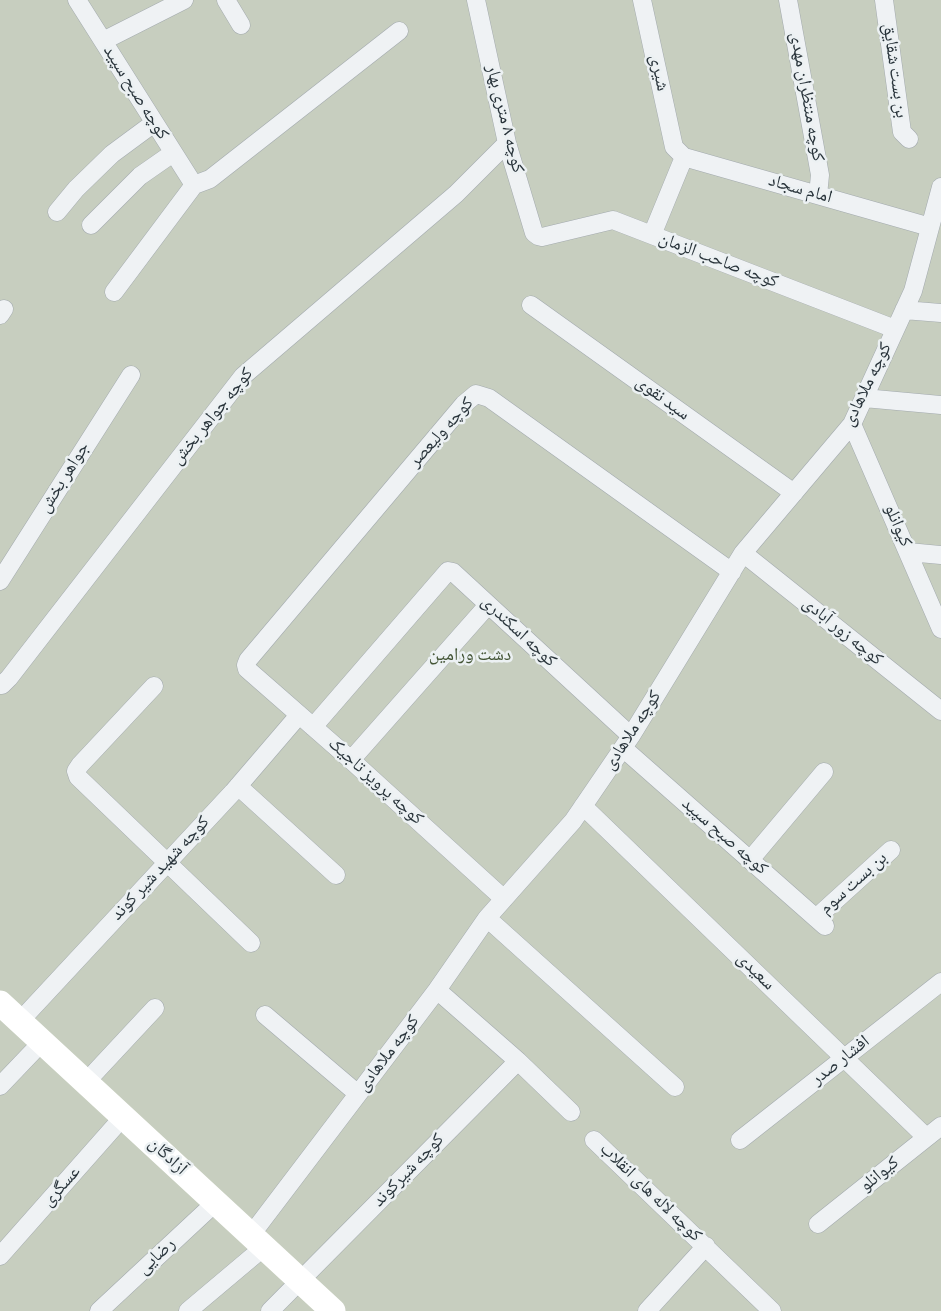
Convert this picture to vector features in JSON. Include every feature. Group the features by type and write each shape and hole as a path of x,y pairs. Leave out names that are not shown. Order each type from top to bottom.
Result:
{"main road":[{"name":"آزادگان","path":"0,1003 333,1311"}],"street":[{"name":"کوچه صبح سپید","path":"77,0 194,185"},
{"path":"103,42 184,0"},
{"path":"226,0 241,25"},
{"name":"کوچه ۸ متری بهار","path":"476,0 508,143 534,233 538,236"},
{"name":"شیری","path":"642,0 679,152"},
{"name":"کوچه منتظران مهدی","path":"788,0 820,175 818,195"},
{"name":"بن بست شقایق","path":"884,0 902,132 909,139"},
{"path":"114,292 194,185 210,179 399,31"},
{"path":"56,212 76,188 112,154 154,123"},
{"name":"کوچه جواهر بخش","path":"0,685 9,678 243,376 456,194 508,143"},
{"path":"652,235 679,152"},
{"name":"امام سجاد","path":"679,152 930,227"},
{"path":"91,225 140,176 173,153"},
{"name":"کوچه ملاهادی","path":"188,1311 257,1241 358,1094 437,990 487,918 573,821 627,742 743,553 852,424 913,291 941,187"},
{"name":"کوچه صاحب الزمان","path":"538,236 542,237 613,220 895,329"},
{"name":"سید نقوی","path":"531,305 794,493"},
{"path":"904,310 941,313"},
{"name":"جواهر بخش","path":"0,581 130,375"},
{"name":"کوچه ولیعصر","path":"246,665 260,645 464,404 476,394 490,398 732,572"},
{"path":"864,398 941,405"},
{"name":"کیوانلو","path":"852,424 941,629"},
{"path":"908,552 941,555"},
{"name":"کوچه زور آبادی","path":"743,553 941,711"},
{"name":"کوچه اسکندری","path":"313,727 448,571 453,572 488,605 627,742"},
{"path":"351,760 488,605"},
{"name":"کوچه پرویز تاجیک","path":"246,665 247,669 351,760 504,899"},
{"path":"154,686 80,765 76,771 78,777 251,943"},
{"name":"کوچه شهید شیر کوند","path":"20,1021 238,786 299,715"},
{"name":"کوچه صبح سپید","path":"627,742 750,860 821,922"},
{"path":"750,860 824,772"},
{"path":"238,786 336,875"},
{"name":"سعیدی","path":"583,806 926,1137"},
{"name":"بن بست سوم","path":"821,922 891,850"},
{"path":"487,918 674,1087"},
{"name":"افشار صدر","path":"740,1140 941,982"},
{"path":"437,990 518,1061 571,1112"},
{"path":"86,1082 155,1008"},
{"path":"265,1015 358,1094"},
{"path":"0,1086 42,1042"},
{"name":"کوچه شیرکوند","path":"270,1311 518,1061"},
{"name":"عسگری","path":"0,1256 124,1117"},
{"name":"کیوانلو","path":"818,1224 941,1126"},
{"name":"کوچه لاله های انقلاب","path":"594,1140 772,1311"},
{"name":"رضایی","path":"99,1311 216,1202"},
{"name":"کوچه لاله های انقلاب","path":"647,1311 706,1246"}],"green space":[{"name":"دشت ورامین","path":"0,0 941,0 941,1311 0,1311"}]}
